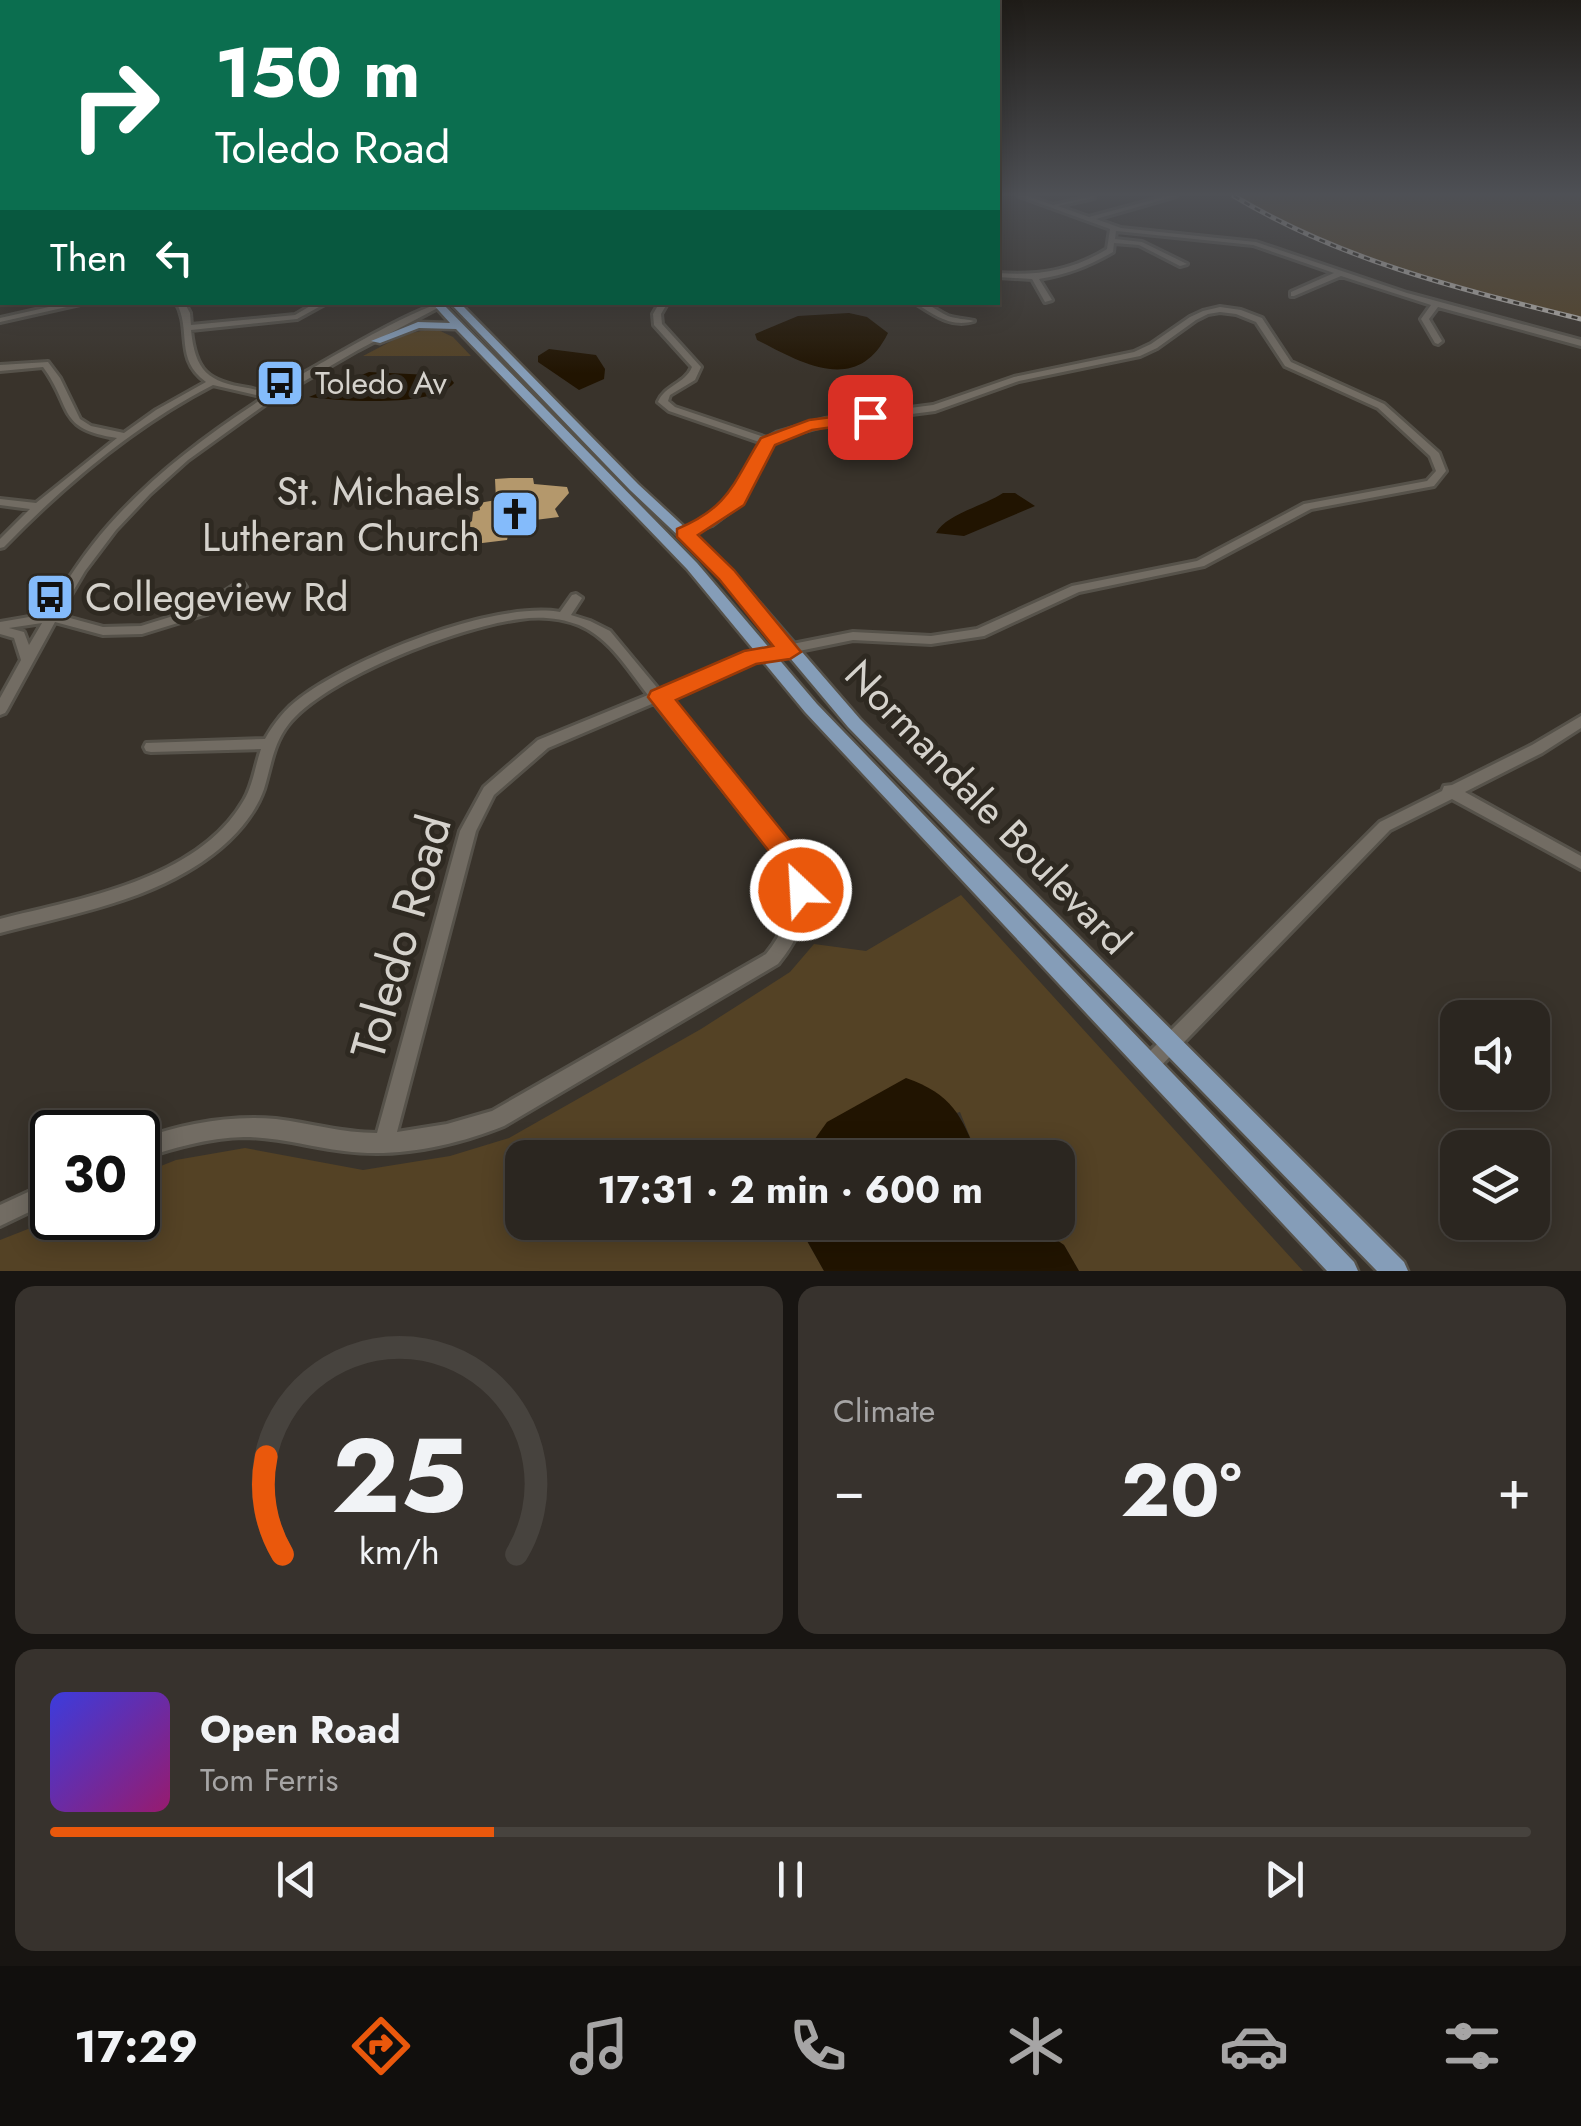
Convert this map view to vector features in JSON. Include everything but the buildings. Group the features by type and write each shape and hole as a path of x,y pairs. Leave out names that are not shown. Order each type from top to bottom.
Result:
{"main road":[{"name":"Normandale Boulevard","path":"442,305 458,326 692,566 810,708 1345,1271"},
{"name":"Normandale Boulevard","path":"443,305 727,574 854,723 1396,1271"},
{"path":"376,341 418,325 458,326"}],"street":[{"path":"1000,276 1035,278 1074,270 1102,255"},
{"path":"1165,255 1183,264"},
{"path":"1284,255 1436,304 1581,343"},
{"path":"1294,294 1338,274"},
{"path":"1035,278 1048,300"},
{"path":"1436,304 1425,319 1438,341"},
{"path":"0,320 71,305"},
{"path":"182,305 188,314 191,363 212,382 272,395"},
{"path":"187,328 297,317 319,305"},
{"path":"0,710 52,617 112,528 199,448 272,395 437,305"},
{"path":"313,372 438,305"},
{"path":"662,305 656,314 658,326 697,367 692,378 666,394 666,406 768,442 737,501 708,523 684,533"},
{"path":"923,305 951,321 970,322"},
{"name":"Toledo Road","path":"384,1143 468,831 488,790 543,744 764,653 790,652 862,636 932,640 980,633 1076,589 1200,564 1308,506 1430,484 1441,471 1440,463 1382,406 1288,364 1259,320 1220,310 1193,314 1165,340 1137,354 1017,379 935,408 809,425 768,442"},
{"path":"0,368 39,363 50,368 71,418 90,429 128,436"},
{"path":"0,545 39,507 128,436 173,402 212,382"},
{"path":"0,502 39,507"},
{"path":"0,628 52,617 103,631 142,630 193,615 240,587"},
{"path":"564,616 576,598"},
{"path":"0,926 152,882 207,850 245,810 256,790 268,744 298,704 360,669 498,619 564,616 606,634 797,870 801,890 795,928 772,958 497,1120 451,1135 384,1143 235,1128 160,1143"},
{"path":"0,628 25,641 28,661"},
{"path":"1149,1066 1372,839 1449,790 1537,749 1581,721"},
{"path":"152,747 268,744"},
{"path":"1449,790 1581,862"},
{"path":"0,1216 30,1202"}],"shaded area":[{"path":"1581,255 1581,317 1448,284 1361,256"},
{"path":"849,313 867,317 888,333 861,364 845,369 810,365 757,340 755,334 798,316"},
{"path":"434,328 453,337 471,356 363,356 403,335"},
{"path":"549,349 596,355 605,369 604,379 579,390 538,362 538,356"},
{"path":"369,372 449,376 454,383 443,391 407,399 309,397"},
{"path":"1003,493 1015,493 1035,506 964,536 936,533 957,515"},
{"path":"961,895 1303,1271 1079,1271 1057,1240 1075,1240 1075,1140 971,1140 960,1112 853,1140 505,1140 505,1240 807,1240 824,1271 0,1271 0,1240 30,1228 30,1240 160,1240 160,1166 176,1160 245,1148 363,1170 450,1156 509,1138 701,1029 790,972 814,944 866,951"},
{"path":"906,1078 945,1099 971,1140 814,1140 827,1122"},
{"path":"807,1240 1057,1240 1079,1271 824,1271"}],"railway":[{"path":"1357,255 1447,284 1581,319"}],"place":[{"name":"Toledo Av","path":"280,383"},
{"name":"St. Michaels Lutheran Church","path":"515,514"},
{"name":"Collegeview Rd","path":"50,597"}],"route":[{"path":"801,890 797,870 786,852 660,697 752,656 790,652 727,574 684,533 708,523 737,501 768,442 779,435 809,425 870,417"}]}
